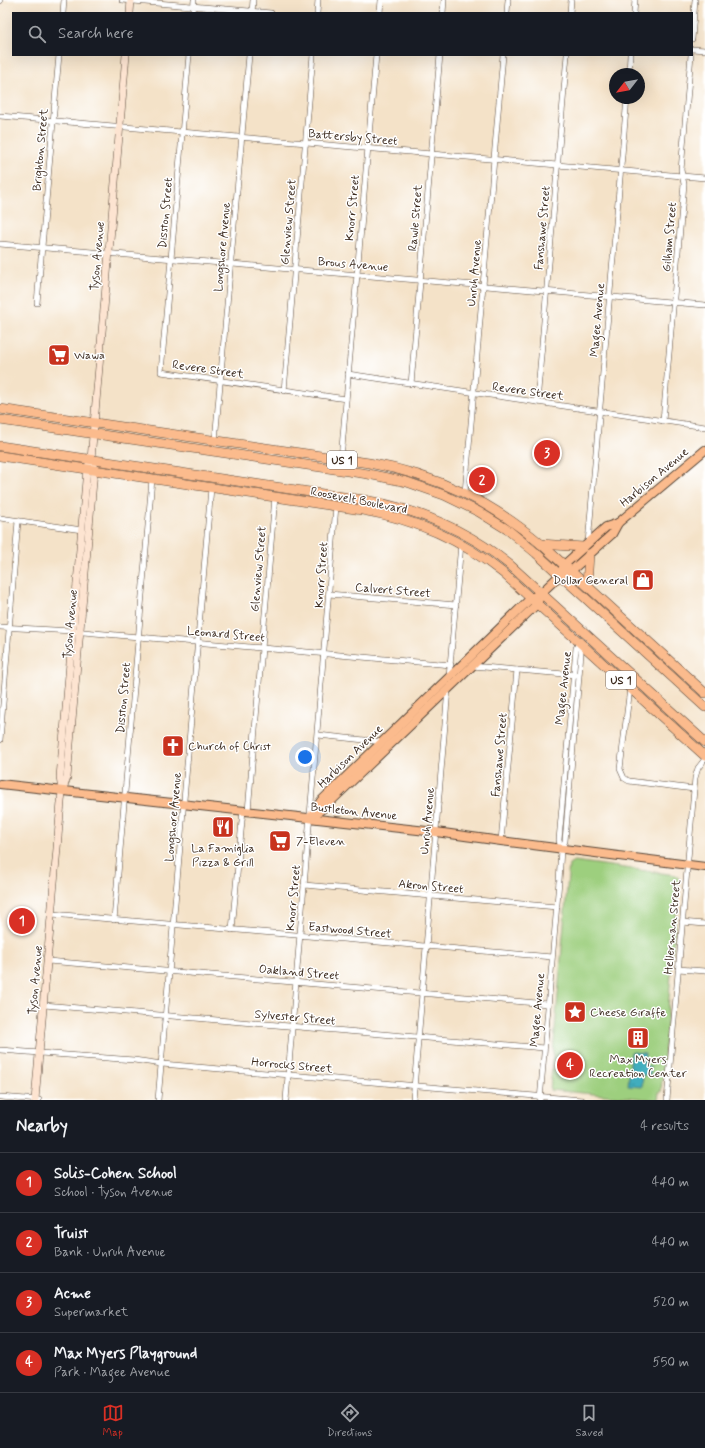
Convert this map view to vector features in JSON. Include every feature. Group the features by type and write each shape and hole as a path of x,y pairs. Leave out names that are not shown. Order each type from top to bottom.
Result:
{"highway":[{"name":"US 1","path":"0,409 383,466 410,472 449,486 465,493 504,515 541,544 705,693"},
{"name":"Roosevelt Boulevard","path":"0,420 368,474 407,482 444,495 488,518 516,537 705,707"},
{"name":"Roosevelt Boulevard","path":"0,446 356,498 400,507 435,519 475,540 510,565 705,743"},
{"path":"0,450 31,450"},
{"name":"Roosevelt Boulevard","path":"0,456 374,512 398,517 431,529 461,544 494,566 705,756"},
{"path":"541,544 587,548 587,585"},
{"path":"620,616 647,654"},
{"path":"672,726 705,743"}],"main road":[{"name":"Harbison Avenue","path":"387,742 472,666 587,548 612,534 618,523 705,450"},
{"name":"Harbison Avenue","path":"310,818 326,806 449,677 534,601"},
{"name":"Bustleton Avenue","path":"0,784 436,832 501,842 705,867"}],"street":[{"path":"62,12 64,0"},
{"path":"122,0 252,12 253,0"},
{"path":"130,12 131,0"},
{"path":"193,12 194,0"},
{"path":"316,12 318,0"},
{"path":"380,12 381,0"},
{"path":"443,12 444,0"},
{"path":"507,12 508,0"},
{"path":"570,12 571,0"},
{"path":"634,12 635,0"},
{"path":"693,26 695,0"},
{"path":"693,49 705,50"},
{"name":"Brighton Street","path":"37,303 59,56"},
{"name":"Tyson Avenue","path":"62,791 67,778 80,632 84,547 93,433 126,56"},
{"name":"Disston Street","path":"162,372 189,56"},
{"name":"Longshore Avenue","path":"215,441 248,56"},
{"name":"Glenview Street","path":"284,391 313,56"},
{"name":"Knorr Street","path":"341,459 376,56"},
{"name":"Rawle Street","path":"411,384 440,56"},
{"name":"Unruh Avenue","path":"465,493 503,56"},
{"name":"Fanshawe Street","path":"537,402 567,56"},
{"path":"629,68 630,56"},
{"name":"Gilham Street","path":"663,421 684,184 681,170 691,56"},
{"name":"Magee Avenue","path":"587,548 626,104"},
{"name":"Battersby Street","path":"0,116 705,178"},
{"name":"Brous Avenue","path":"0,244 705,305"},
{"name":"Revere Street","path":"162,372 346,400"},
{"name":"Revere Street","path":"348,374 705,427"},
{"name":"Tyson Avenue","path":"36,1100 62,791 60,777 72,631 84,547 82,530 91,470"},
{"name":"Disston Street","path":"114,920 152,479"},
{"name":"Longshore Avenue","path":"158,1100 211,488"},
{"name":"Glenview Street","path":"232,930 262,647 275,497"},
{"name":"Knorr Street","path":"286,1100 295,982 325,653 336,506"},
{"path":"0,518 82,530"},
{"path":"0,740 18,521"},
{"name":"Unruh Avenue","path":"413,1100 461,544"},
{"name":"Calvert Street","path":"329,594 456,605"},
{"name":"Leonard Street","path":"0,627 72,631 450,664"},
{"name":"Magee Avenue","path":"540,1098 557,907 561,849 560,840 570,756 576,675 576,648 579,642"},
{"path":"472,666 576,675"},
{"name":"Fanshawe Street","path":"501,842 517,670"},
{"path":"630,688 620,769 622,775 629,781 694,790"},
{"path":"318,735 387,742"},
{"name":"Hellerman Street","path":"666,1100 696,770 705,760"},
{"name":"Akron Street","path":"304,885 557,907"},
{"name":"Eastwood Street","path":"52,914 552,958"},
{"path":"682,922 705,924"},
{"name":"Oakland Street","path":"48,961 548,1004"},
{"path":"678,969 705,971"},
{"name":"Sylvester Street","path":"44,1005 544,1048"},
{"name":"Horrocks Street","path":"0,1050 134,1060 162,1064 540,1098 582,1100"},
{"path":"0,1097 39,1100"}],"green space":[{"path":"574,861 676,875 679,879 661,1092 659,1092 658,1100 550,1090 569,864"}],"water":[{"path":"631,1052 645,1053 644,1066 651,1066 650,1075 643,1075 642,1087 628,1086"}],"place":[{"name":"Wawa","path":"59,355"},
{"name":"Acme","path":"547,453"},
{"name":"Truist","path":"482,480"},
{"name":"Dollar General","path":"643,580"},
{"name":"Church of Christ","path":"173,746"},
{"name":"La Famiglia Pizza & Grill","path":"223,827"},
{"name":"7-Eleven","path":"280,841"},
{"name":"Solis-Cohen School","path":"22,921"},
{"name":"Cheese Giraffe","path":"575,1012"},
{"name":"Max Myers Recreation Center","path":"638,1038"},
{"name":"Max Myers Playground","path":"570,1065"}]}
